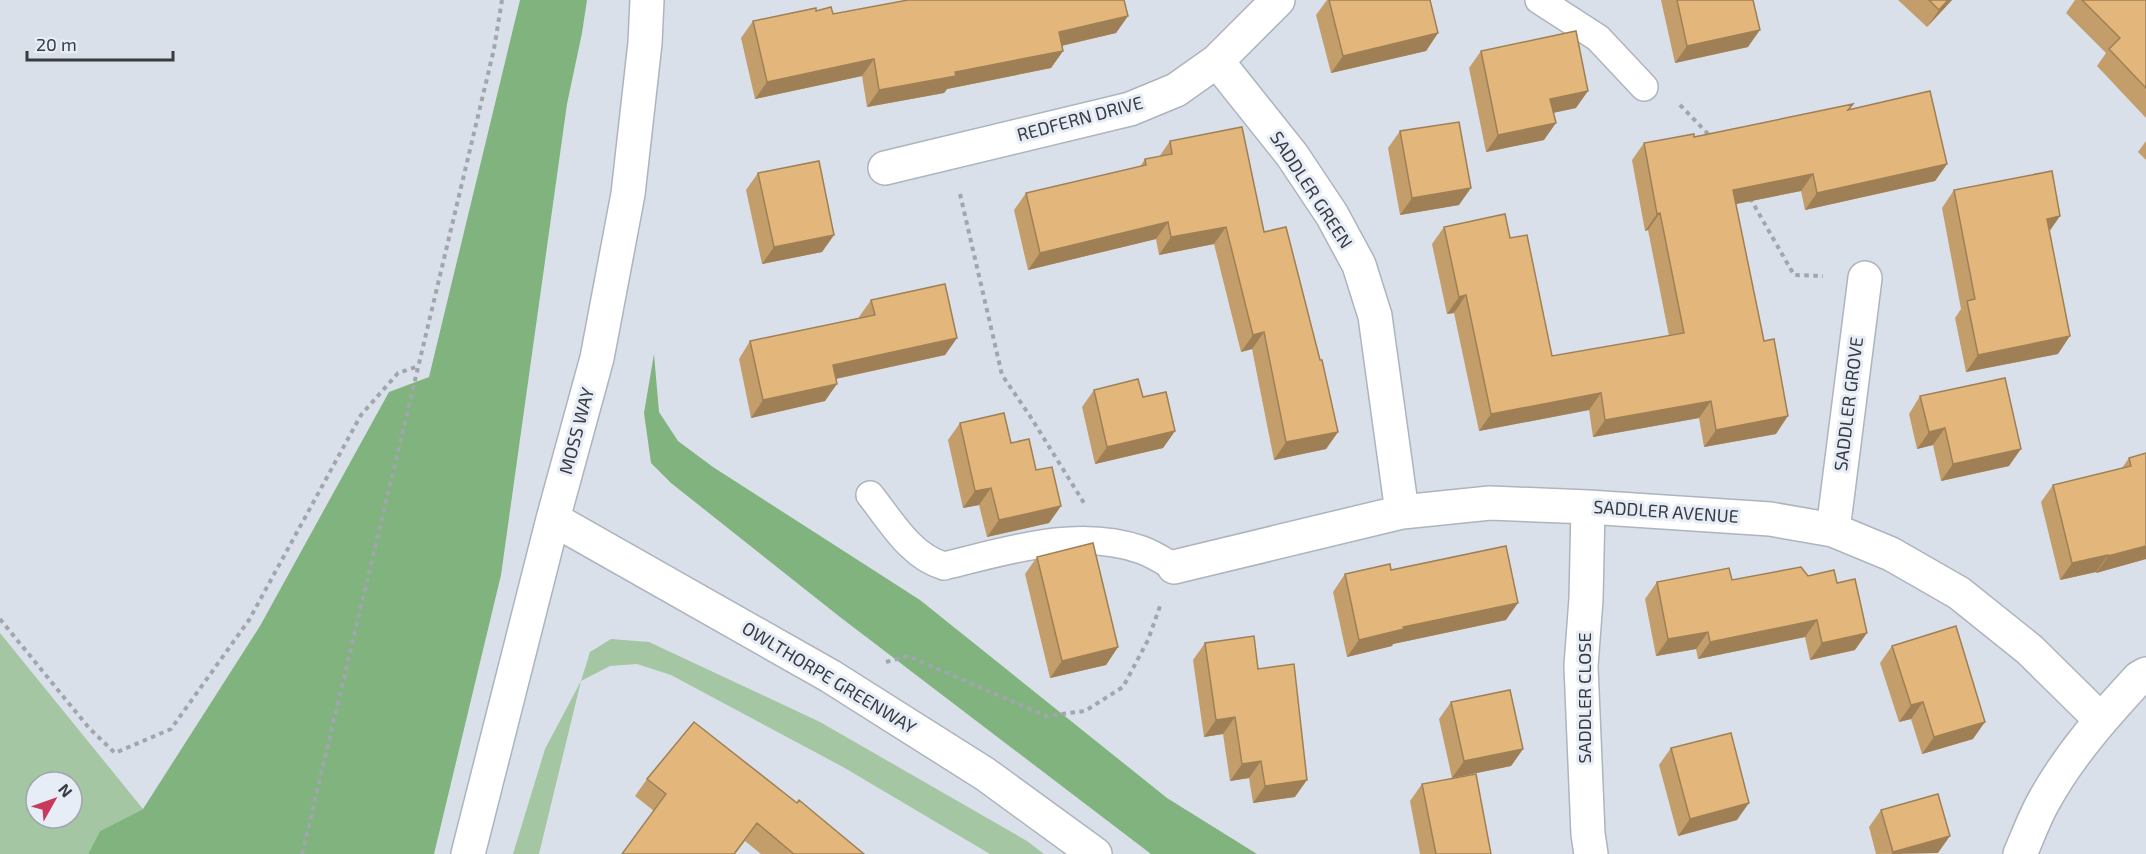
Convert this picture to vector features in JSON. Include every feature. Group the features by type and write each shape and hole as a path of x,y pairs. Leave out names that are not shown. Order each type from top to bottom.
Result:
{"street":[{"name":"MOSS WAY","path":"468,854 553,519 597,358 628,194 645,43 647,0"},
{"name":"REDFERN DRIVE","path":"885,168 1130,109 1176,90 1217,61 1278,0"},
{"name":"SADDLER GREEN","path":"1217,61 1292,155 1332,215 1359,265 1375,316 1402,512"},
{"name":"SADDLER GROVE","path":"1833,530 1865,278"},
{"name":"SADDLER AVENUE","path":"1174,567 1402,512 1490,503 1770,519 1833,530 1892,554 1959,593 2030,650 2100,719"},
{"name":"SADDLER CLOSE","path":"1588,507 1586,599 1581,666 1588,834 1591,854"},
{"name":"OWLTHORPE GREENWAY","path":"553,519 831,676 985,774 1095,854"},
{"path":"2020,854 2043,801 2064,767 2100,719 2139,678 2146,674"}],"lane":[{"path":"1539,0 1598,38 1644,87"},
{"path":"870,495 908,542 928,561 944,566 1047,542 1107,541 1143,550 1174,567"}],"path":[{"path":"302,854 494,49 502,0"},
{"path":"1644,87 1678,104 1714,140"},
{"path":"950,152 1002,375 1107,541"},
{"path":"1745,191 1794,275 1865,278"},
{"path":"0,619 88,728 115,753 171,729 249,620 361,415 398,373 419,366"},
{"path":"831,676 908,656 1046,716 1085,711 1123,687 1148,640 1174,567"}],"green space":[{"path":"520,0 587,0 567,104 501,575 434,854 88,854 100,831 143,809 260,626 389,392 429,377"},
{"path":"654,354 659,412 678,441 713,467 920,600 1167,798 1257,854 1151,854 840,617 671,483 651,463 644,413"},
{"path":"0,633 143,809 100,831 88,854 0,854"},
{"path":"611,639 649,642 820,722 1027,841 1044,854 990,854 843,767 671,675 637,664 610,666 581,681 590,652"},
{"path":"581,681 539,854 513,854 545,749"}],"building":[{"path":"908,0 1124,0 1128,16 1059,32 1063,51 955,72 956,76 879,90 874,59 767,82 753,21 816,8 816,11 831,7 833,14"},
{"path":"1329,0 1430,0 1438,33 1343,56"},
{"path":"1677,0 1753,0 1760,30 1687,46"},
{"path":"1929,0 1948,0 1939,10"},
{"path":"2082,0 2146,0 2146,88 2109,49 2120,38"},
{"path":"1576,31 1588,91 1550,99 1556,123 1498,135 1481,51"},
{"path":"1930,91 1947,164 1817,193 1813,174 1733,190 1764,341 1774,339 1788,416 1716,430 1711,401 1605,420 1601,393 1491,414 1466,295 1459,297 1444,227 1505,214 1510,238 1527,235 1552,356 1684,333 1660,213 1657,214 1644,143 1694,134 1694,137 1853,104 1848,110"},
{"path":"1459,122 1471,188 1412,198 1400,131"},
{"path":"1242,127 1264,232 1286,227 1320,360 1322,360 1338,432 1286,442 1264,332 1253,335 1226,227 1171,237 1168,222 1040,253 1026,193 1146,165 1145,159 1172,154 1170,141"},
{"path":"819,161 834,235 774,247 758,173"},
{"path":"2052,171 2060,216 2047,219 2070,336 1978,355 1967,301 1975,299 1954,190"},
{"path":"945,284 957,338 833,365 837,384 763,400 750,341 875,315 871,300"},
{"path":"2005,378 2021,449 1953,464 1945,428 1929,432 1920,396"},
{"path":"1138,379 1143,397 1166,392 1175,431 1107,447 1094,390"},
{"path":"1004,413 1011,443 1029,439 1036,470 1052,467 1061,506 999,520 991,488 975,491 960,423"},
{"path":"2146,453 2146,546 2072,563 2053,485 2131,466 2129,458"},
{"path":"1093,543 1118,647 1062,661 1037,557"},
{"path":"1506,546 1518,603 1403,627 1404,629 1359,640 1345,574 1390,564 1391,570"},
{"path":"1801,567 1808,576 1834,570 1837,583 1855,579 1867,633 1822,643 1817,620 1710,642 1708,632 1668,639 1657,582 1729,568 1732,580"},
{"path":"1956,626 1985,722 1934,737 1923,702 1911,705 1892,646"},
{"path":"1254,636 1258,669 1294,664 1307,780 1265,786 1261,761 1242,764 1235,717 1216,720 1205,643"},
{"path":"1510,690 1523,749 1464,761 1451,702"},
{"path":"694,722 797,803 799,800 864,854 794,854 757,823 734,854 622,854 666,794 647,779"},
{"path":"1731,733 1749,803 1690,819 1671,748"},
{"path":"1476,774 1491,854 1436,854 1422,784"},
{"path":"1938,794 1950,836 1893,852 1881,810"}]}
